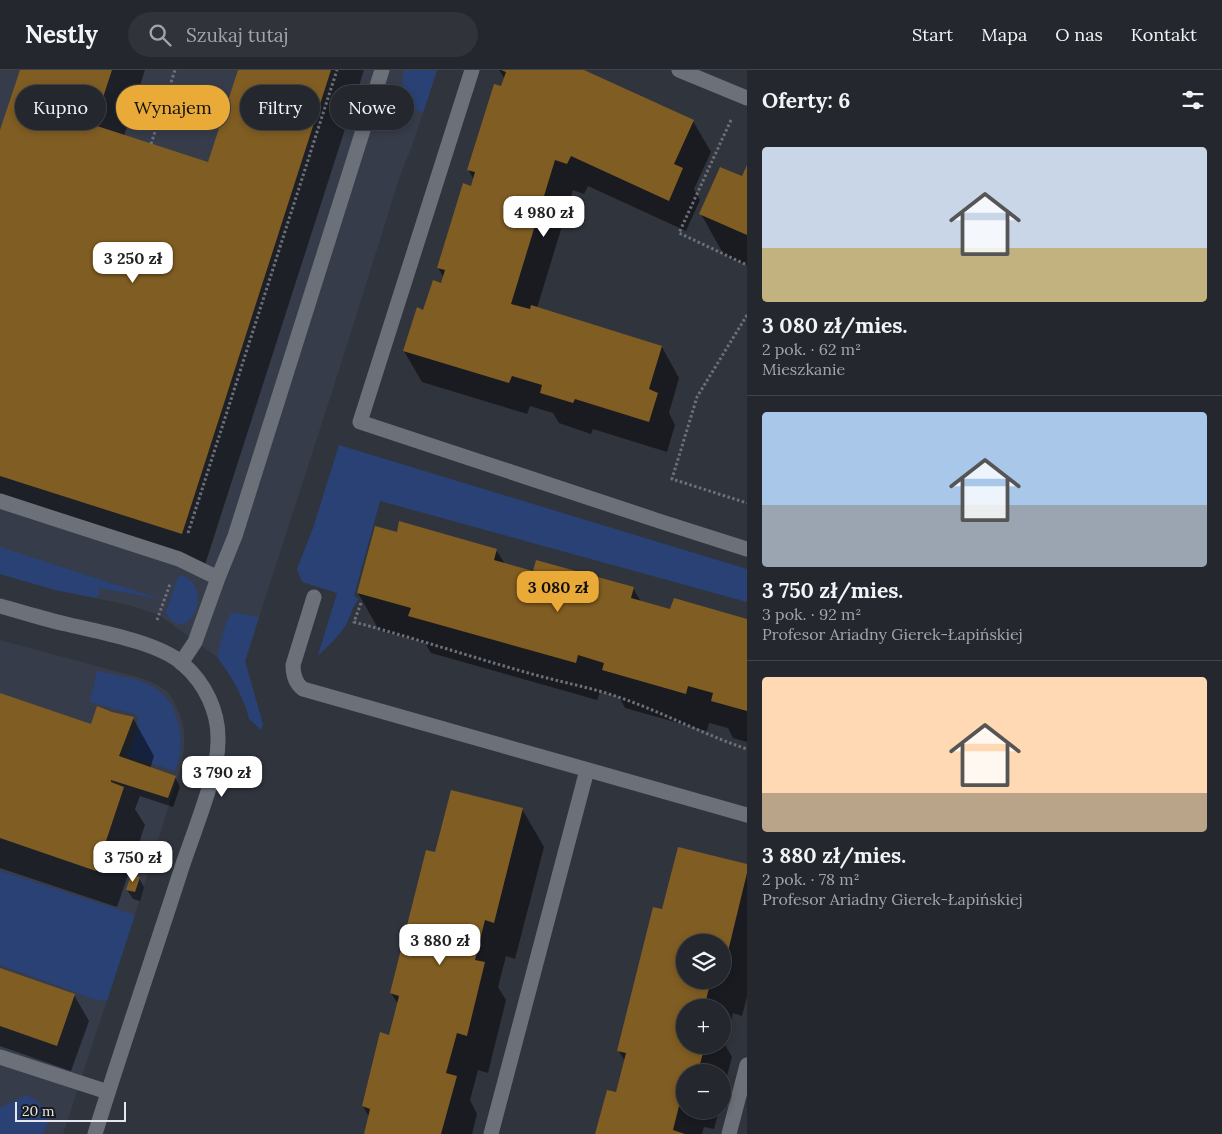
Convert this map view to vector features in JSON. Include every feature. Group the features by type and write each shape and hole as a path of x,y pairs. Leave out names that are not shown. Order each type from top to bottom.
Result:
{"street":[{"path":"181,663 195,642 235,536 382,70"},
{"path":"472,70 360,422 659,522 747,549"},
{"path":"679,70 745,97"},
{"path":"0,501 179,559 218,578"},
{"path":"314,597 293,665 296,681 303,690 747,815"},
{"path":"0,606 153,648 181,663 199,682 212,706 215,716 218,740 216,762 205,803 95,1134"},
{"path":"491,1134 587,770"},
{"path":"0,1057 108,1092"},
{"path":"729,1134 747,1065"}],"path":[{"path":"151,144 175,70"},
{"path":"157,621 179,559 337,70"},
{"path":"745,97 679,233 747,265"},
{"path":"747,315 697,397 672,479 747,504"},
{"path":"361,603 354,622 526,673 607,693 747,750"}],"shaded area":[{"path":"0,70 437,70 401,173 245,661 218,658 159,615 129,605 55,590 0,574"},
{"path":"404,70 437,70 423,113 414,108 414,85 402,84"},
{"path":"339,445 747,569 747,602 380,501 354,596 359,599 343,629 318,655 337,593 302,582 297,569 313,528"},
{"path":"0,547 161,599 99,588 99,594 96,598 55,590 0,574"},
{"path":"182,575 191,581 198,599 192,617 187,622 180,624 170,619 166,612 178,577"},
{"path":"232,612 259,617 245,661 263,724 261,730 249,719 240,694 218,658 227,621"},
{"path":"0,640 141,678 158,685 168,692 175,704 181,717 184,731 182,763 135,915 63,1134 0,1134"},
{"path":"97,671 137,680 159,691 167,699 174,711 180,732 180,754 175,771 128,756 138,719 135,714 90,702"},
{"path":"0,871 135,915 107,1001 97,1000 0,965"},
{"path":"26,1095 38,1102 46,1111 48,1122 42,1134 0,1134 0,1108"}],"building":[{"path":"20,70 112,70 106,88 106,85 15,85"},
{"path":"238,70 331,70 320,104 320,85 240,85 240,130 312,130 182,534 0,476 0,130 15,85 15,130 106,129 208,162 218,130 230,130 230,95"},
{"path":"501,70 584,70 694,120 674,164 683,168 669,201 571,156 567,164 555,160 511,304 530,309 531,305 662,346 649,389 658,393 649,422 575,399 573,403 540,393 542,385 512,376 509,383 403,351 417,307 423,310 433,280 441,283 445,270 437,268 463,183 471,186 475,172 467,170 494,84 501,86 506,72"},
{"path":"747,165 747,235 699,214 720,167 742,176"},
{"path":"399,521 497,549 494,560 533,571 536,560 634,587 631,598 670,609 674,598 747,619 747,711 711,701 713,693 688,686 686,694 602,670 604,663 578,655 576,663 408,616 411,608 357,593 375,526 397,532"},
{"path":"0,693 91,724 97,706 134,717 119,756 176,776 168,798 111,780 111,782 124,787 96,871 0,838"},
{"path":"451,790 523,808 494,923 485,920 475,960 485,962 467,1036 457,1033 446,1073 457,1076 441,1134 364,1134 370,1109 362,1106 380,1032 389,1035 399,996 390,993 426,850 435,852"},
{"path":"678,847 747,864 747,873 731,939 731,934 676,934 676,989 709,989 706,999 676,999 676,1054 703,1054 700,1064 676,1064 676,1118 673,1130 685,1134 595,1134 607,1090 616,1092 626,1053 617,1051 653,907 662,909"},
{"path":"131,874 140,877 135,892 126,890"},
{"path":"0,968 75,994 57,1046 0,1026"}]}
